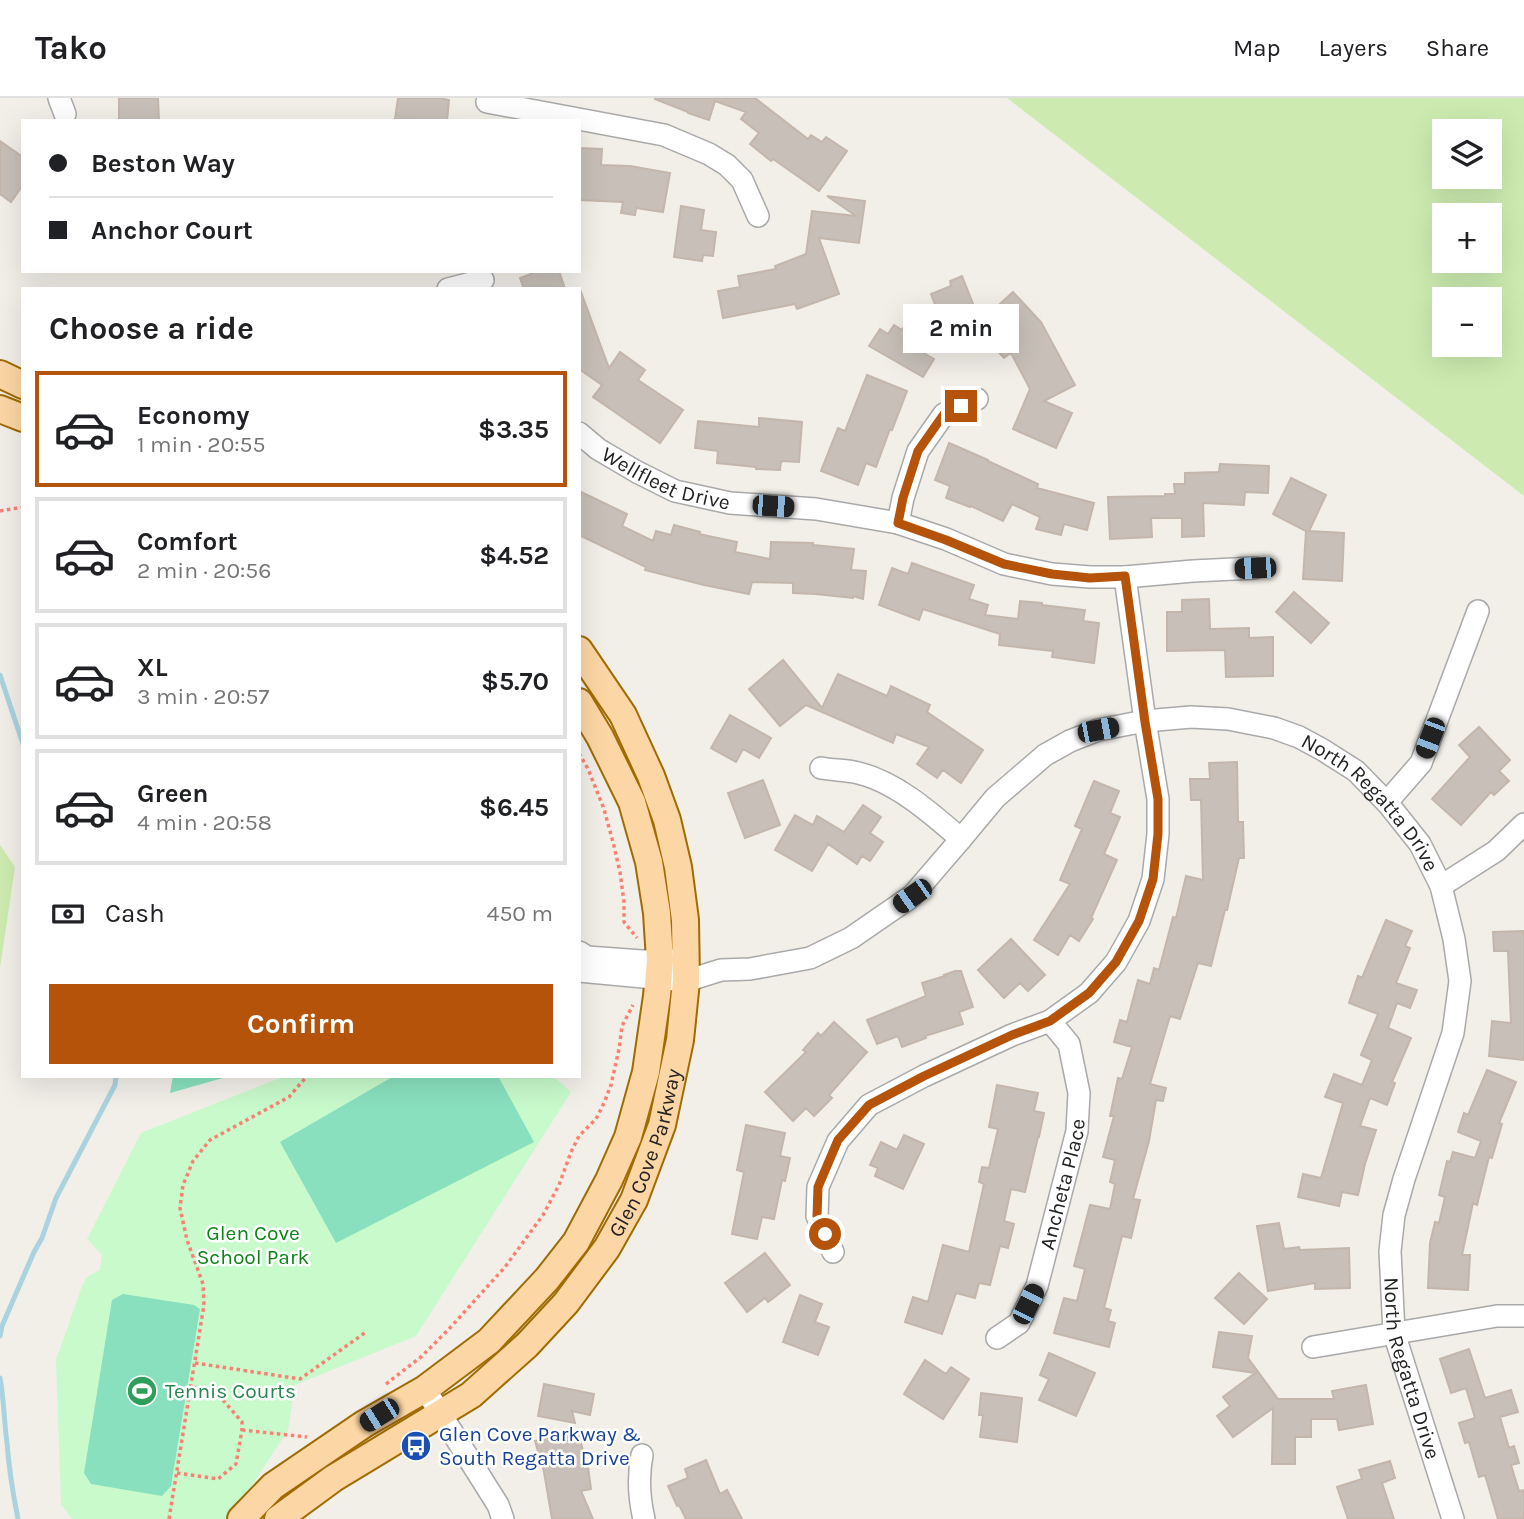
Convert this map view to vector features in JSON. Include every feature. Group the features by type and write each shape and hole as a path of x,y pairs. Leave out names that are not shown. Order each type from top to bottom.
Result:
{"main road":[{"path":"0,374 21,384"},
{"path":"0,409 21,417"},
{"name":"Glen Cove Parkway","path":"278,1519 334,1478 471,1395 527,1345 558,1311 607,1248 635,1200 662,1125 680,1040 686,970 685,920 678,867 667,820 651,776 623,715 581,653"},
{"name":"Glen Cove Parkway","path":"241,1519 273,1486 364,1424 425,1389 489,1341 547,1279 576,1242 628,1137 646,1072 651,969 657,913 649,862 632,802 581,705"}],"street":[{"path":"486,107 562,119"},
{"path":"581,122 664,135 709,154 727,165 741,180 758,216"},
{"path":"456,287 484,280"},
{"path":"898,523 918,451 944,414 977,399"},
{"name":"Wellfleet Drive","path":"581,435 598,449 675,491 730,503 816,509 898,523 1004,564 1052,574 1090,578 1255,568"},
{"path":"833,1252 817,1216 818,1187 838,1140 869,1105 1012,1035 1050,1021 1089,993 1116,962 1139,921 1153,879 1158,834 1158,799 1125,576"},
{"path":"1387,802 1420,763 1478,611"},
{"name":"North Regatta Drive","path":"651,969 750,969 810,958 851,938 912,896 995,798 1045,755 1098,730 1191,717 1228,719 1274,728 1299,737 1356,771 1387,802 1420,844 1441,886 1454,939 1460,981 1453,1033 1404,1179 1390,1251 1394,1333 1453,1519"},
{"path":"821,768 855,772 889,784 940,820 961,839"},
{"path":"1441,886 1496,851 1524,824"},
{"path":"581,953 587,957 651,969"},
{"path":"581,971 651,969"},
{"name":"Ancheta Place","path":"997,1338 1019,1322 1037,1286 1077,1131 1079,1093 1069,1044 1050,1021"},
{"path":"1313,1347 1497,1316 1524,1316"},
{"path":"425,1389 498,1505 503,1519"},
{"path":"642,1455 639,1470 644,1519"}],"path":[{"path":"0,511 21,507"},
{"path":"378,1390 421,1357 449,1329 505,1267 543,1215 559,1185 579,1136 596,1119 604,1104 620,1049 622,1026 642,992 651,969 642,944 624,922 620,872 604,810 581,757"},
{"path":"169,1519 204,1305 203,1284 187,1240 180,1208 183,1185 193,1161 210,1140 289,1097 305,1078"},
{"path":"194,1363 300,1379 366,1332"},
{"path":"176,1473 218,1479 236,1464 242,1430 242,1422 215,1391 191,1387"},
{"path":"242,1430 306,1437 316,1431"}],"green space":[{"path":"1007,98 1524,98 1524,496"},
{"path":"0,845 15,867 0,968"},
{"path":"173,1078 223,1078 170,1093"},
{"name":"Glen Cove School Park","path":"280,1078 555,1078 571,1092 416,1336 295,1385 288,1430 230,1519 72,1519 61,1504 56,1360 82,1286 87,1277 100,1270 102,1255 87,1239 141,1133"},
{"path":"391,1078 499,1078 534,1142 336,1243 280,1142"},
{"name":"Tennis Courts","path":"123,1294 194,1305 200,1309 171,1486 162,1496 91,1484 84,1473 112,1300"}],"building":[{"path":"119,98 158,98 159,119 119,119"},
{"path":"398,98 449,100 447,119 395,119"},
{"path":"655,98 755,98 808,139 811,135 822,142 826,137 847,151 819,191 773,159 771,161 750,144 759,133 741,119 746,112 715,101 709,120"},
{"path":"0,141 21,156 21,188 11,202 0,194"},
{"path":"581,148 602,149 601,165 630,166 670,173 663,212 636,208 635,215 621,213 623,202 581,200"},
{"path":"827,196 865,201 859,243 819,238 839,294 797,309 795,304 723,318 718,291 740,287 738,276 776,269 775,266 806,254 812,211 856,216"},
{"path":"681,206 704,210 701,230 716,232 713,256 703,255 702,261 674,257"},
{"path":"560,273 564,287 523,287 520,278 531,274"},
{"path":"962,276 979,319 940,334 933,317 939,315 931,294 951,286 950,281"},
{"path":"581,292 609,368 620,352 645,370 638,380 683,410 660,443 593,397 602,385 581,370"},
{"path":"1013,292 1041,322 1075,385 1044,401 1072,413 1056,448 1013,429 1030,389 1011,353 1004,358 975,327"},
{"path":"906,323 931,337 910,345 934,359 923,377 869,346 880,329 888,334 894,325 902,330"},
{"path":"867,375 907,391 876,467 866,463 858,485 821,471 838,428 845,431"},
{"path":"759,418 802,422 799,462 781,461 780,470 756,469 717,463 718,451 695,448 698,421 759,427"},
{"path":"949,443 1038,484 1037,488 1094,503 1087,530 1064,524 1061,535 1036,529 1040,517 1012,504 1003,521 946,498 950,486 935,480"},
{"path":"1220,464 1269,466 1268,493 1245,492 1244,505 1203,503 1204,536 1182,537 1182,518 1151,518 1152,537 1110,539 1108,497 1175,494 1174,484 1185,484 1185,473 1219,472"},
{"path":"1291,478 1326,495 1309,531 1344,533 1342,581 1303,579 1306,531 1273,514"},
{"path":"581,492 627,514 622,526 653,541 656,531 671,535 674,525 700,532 699,534 737,542 735,552 770,559 771,542 813,543 854,549 851,570 866,571 863,599 853,596 793,593 793,583 752,582 749,594 645,570 646,567 581,536"},
{"path":"912,563 974,585 969,599 988,605 985,615 1018,619 1020,601 1085,610 1083,621 1099,623 1094,663 1052,657 1053,651 999,645 1000,634 923,609 919,620 879,605 892,568 908,574"},
{"path":"1294,592 1329,623 1311,643 1276,612"},
{"path":"1209,599 1210,629 1249,628 1249,638 1273,637 1273,676 1226,677 1225,650 1167,651 1167,612 1182,612 1182,600"},
{"path":"783,660 822,708 838,674 887,696 891,686 930,705 927,712 983,750 961,783 943,770 937,778 917,764 929,747 896,734 893,743 806,705 780,726 749,689"},
{"path":"730,715 771,738 759,758 743,749 736,762 711,748"},
{"path":"1479,727 1510,760 1499,771 1509,781 1494,795 1491,792 1461,825 1432,799 1470,757 1459,745"},
{"path":"1237,762 1238,822 1243,822 1244,858 1239,858 1211,966 1198,963 1180,1019 1170,1016 1150,1084 1166,1088 1163,1101 1156,1100 1149,1141 1133,1199 1140,1200 1131,1238 1122,1236 1104,1308 1111,1310 1108,1321 1115,1323 1109,1347 1054,1333 1064,1298 1077,1301 1085,1269 1074,1266 1090,1205 1110,1209 1115,1184 1110,1182 1115,1160 1103,1157 1114,1116 1110,1116 1118,1078 1122,1079 1132,1047 1114,1042 1120,1020 1127,1022 1138,980 1150,984 1154,968 1159,970 1186,876 1203,880 1201,800 1191,800 1190,779 1210,779 1209,763"},
{"path":"763,780 780,825 745,838 728,793"},
{"path":"1094,781 1119,791 1110,813 1120,817 1104,854 1117,860 1091,918 1093,919 1079,941 1070,935 1058,955 1034,940 1070,884 1060,880 1082,829 1075,826"},
{"path":"863,805 881,817 870,833 883,842 870,861 862,856 857,864 828,844 812,871 775,850 795,815 813,825 817,816 844,832"},
{"path":"1386,920 1412,931 1405,946 1410,948 1396,983 1417,990 1410,1008 1397,1003 1388,1028 1411,1038 1392,1082 1395,1083 1387,1105 1370,1098 1360,1126 1376,1130 1358,1195 1342,1192 1339,1206 1298,1197 1303,1174 1321,1178 1343,1103 1325,1097 1334,1074 1362,1085 1372,1060 1361,1055 1378,1014 1349,1003 1358,976 1362,978"},
{"path":"1524,931 1524,1060 1489,1056 1492,1021 1511,1023 1508,951 1494,951 1493,932"},
{"path":"1011,939 1045,975 1028,991 1020,983 1004,998 978,970"},
{"path":"961,971 973,1007 959,1012 963,1024 925,1036 926,1038 902,1047 898,1036 877,1044 867,1020 926,996 922,983"},
{"path":"834,1022 867,1052 829,1095 832,1098 814,1116 806,1108 793,1121 765,1092 806,1052 803,1050 818,1033 821,1036"},
{"path":"1487,1070 1516,1082 1499,1123 1502,1124 1492,1158 1489,1157 1477,1205 1473,1203 1462,1255 1470,1255 1468,1290 1428,1288 1430,1243 1435,1222 1439,1223 1445,1197 1439,1195 1447,1161 1450,1162 1453,1152 1475,1158 1481,1141 1458,1132 1464,1113 1468,1115"},
{"path":"997,1085 1038,1093 1034,1111 1044,1113 1039,1137 1025,1192 1011,1189 1004,1221 1014,1224 1008,1248 1000,1246 990,1285 979,1283 975,1298 956,1293 942,1334 905,1322 913,1297 928,1302 943,1245 969,1252 984,1184 979,1182 982,1167 989,1168 998,1129 989,1127"},
{"path":"746,1125 785,1133 780,1156 790,1158 785,1181 782,1180 774,1219 762,1217 757,1239 732,1234 744,1172 737,1170"},
{"path":"904,1135 924,1144 903,1189 875,1176 878,1168 870,1165 881,1142 897,1150"},
{"path":"1279,1223 1284,1249 1349,1248 1350,1288 1315,1289 1315,1283 1268,1291 1257,1226"},
{"path":"765,1253 790,1285 768,1302 765,1298 747,1312 725,1283"},
{"path":"1239,1273 1267,1299 1244,1324 1215,1298"},
{"path":"800,1295 822,1304 815,1322 829,1327 818,1355 783,1342"},
{"path":"1219,1332 1252,1336 1248,1358 1278,1399 1334,1399 1332,1391 1366,1385 1373,1424 1339,1430 1337,1419 1311,1419 1311,1437 1295,1437 1295,1464 1272,1464 1273,1408 1233,1437 1217,1416 1230,1406 1223,1397 1255,1373 1213,1367"},
{"path":"1469,1349 1485,1398 1511,1390 1518,1412 1500,1417 1509,1448 1514,1446 1519,1463 1511,1465 1519,1491 1524,1490 1524,1519 1498,1519 1485,1475 1479,1477 1469,1442 1465,1443 1459,1423 1475,1418 1466,1388 1451,1393 1440,1359"},
{"path":"1049,1353 1095,1373 1076,1416 1039,1400 1049,1379 1040,1375"},
{"path":"925,1360 946,1374 951,1367 969,1379 943,1419 904,1394"},
{"path":"544,1384 594,1394 590,1415 572,1411 575,1423 538,1416"},
{"path":"981,1393 1022,1398 1017,1442 980,1437 983,1415 979,1415"},
{"path":"577,1430 588,1467 591,1489 581,1491 593,1519 552,1519 544,1472 535,1441"},
{"path":"706,1460 720,1494 727,1490 742,1519 686,1519 679,1505 677,1506 668,1486 688,1478 685,1469"},
{"path":"1390,1461 1395,1478 1382,1483 1394,1519 1348,1519 1337,1487 1362,1479 1359,1470"}],"waterway":[{"path":"0,675 21,738"},
{"path":"0,1336 56,1198 115,1085 116,1078"},
{"path":"0,1378 18,1519"}],"place":[{"name":"Tennis Courts","path":"142,1391"},
{"name":"Glen Cove Parkway & South Regatta Drive","path":"416,1446"}],"route":[{"path":"825,1234 817,1216 818,1187 838,1140 869,1105 1012,1035 1050,1021 1089,993 1116,962 1139,921 1153,879 1158,834 1158,799 1125,576 1090,578 1052,574 1004,564 898,523 918,451 944,414 961,406"}]}
